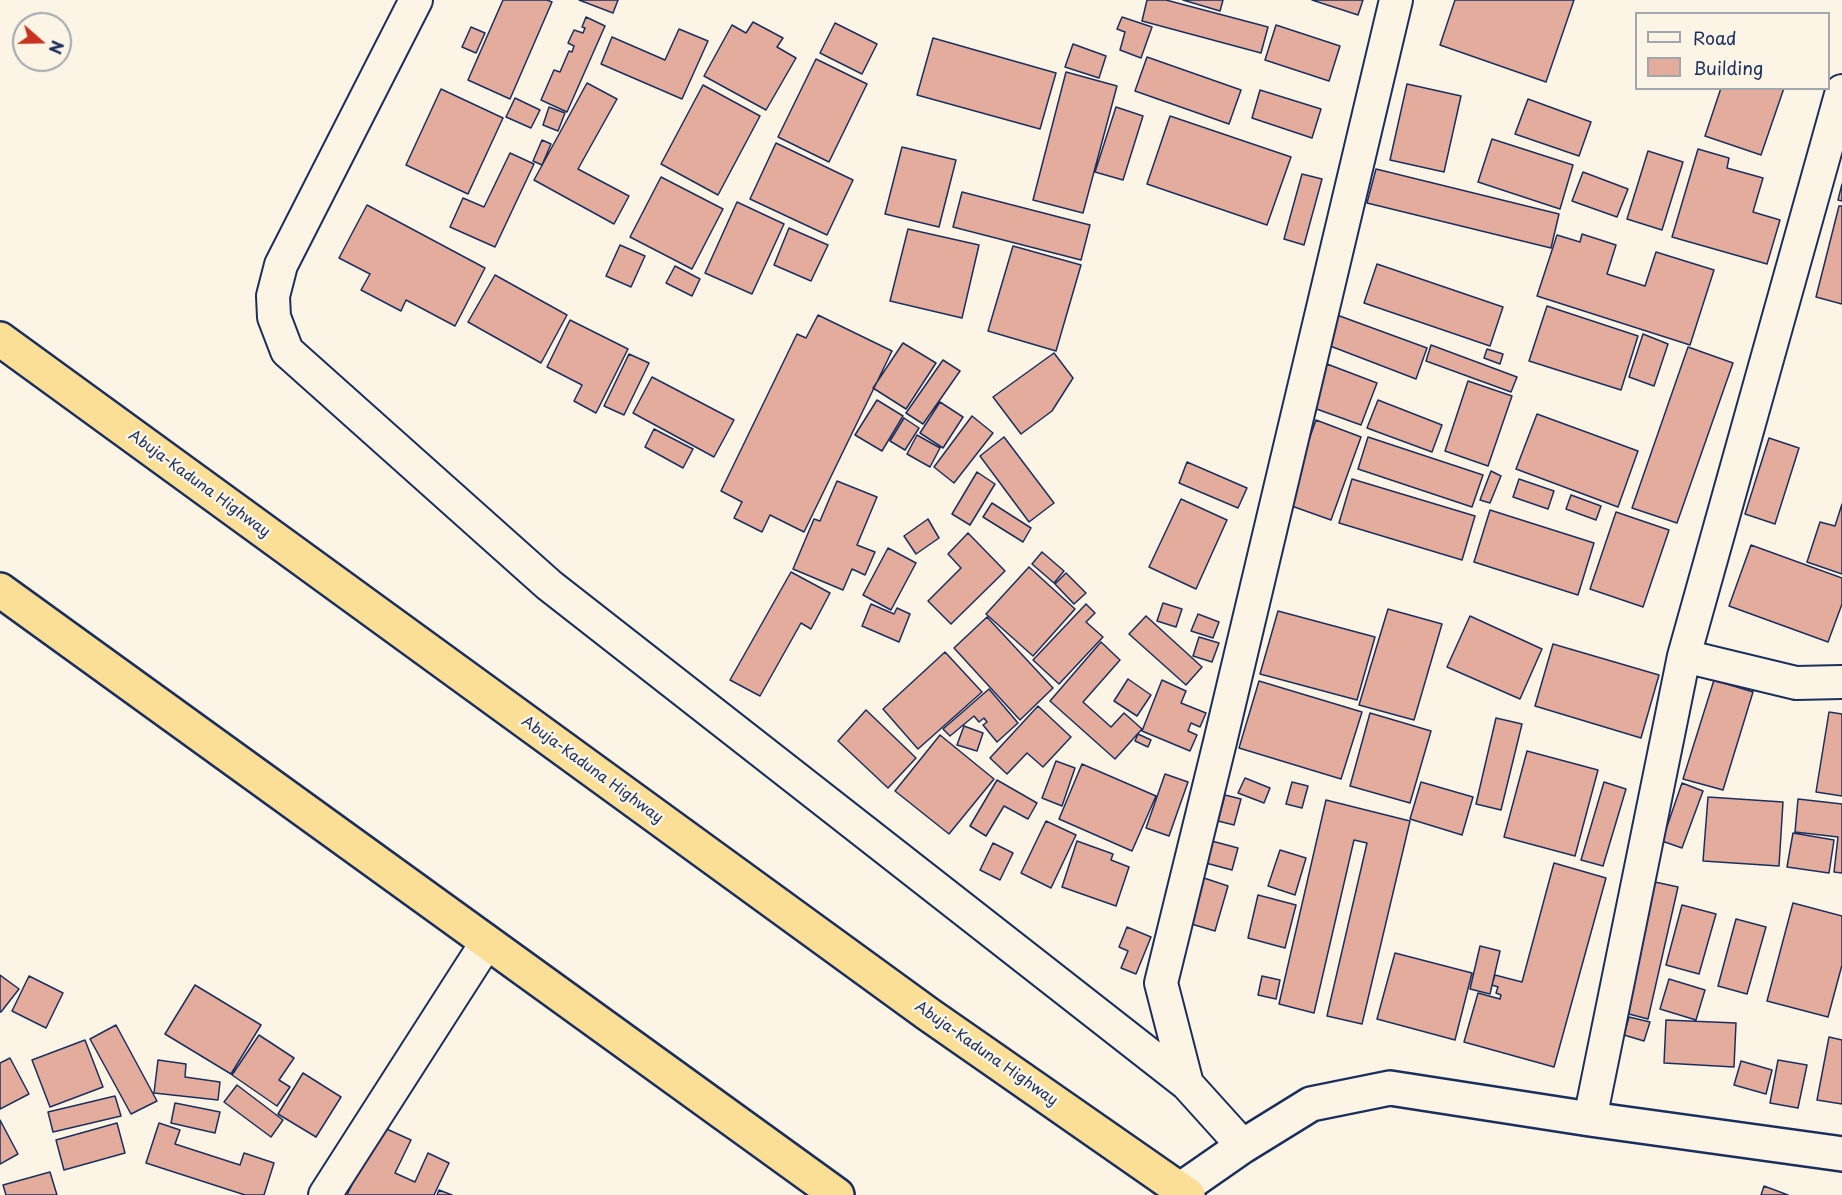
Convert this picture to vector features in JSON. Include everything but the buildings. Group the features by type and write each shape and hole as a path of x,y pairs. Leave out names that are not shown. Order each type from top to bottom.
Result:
{"highway":[{"name":"Abuja-Kaduna Highway","path":"0,339 928,1014 1184,1192"},
{"path":"0,590 487,942 820,1190"}],"street":[{"path":"416,0 281,265 273,296 274,317 287,351 549,585 1187,1084 1243,1146"},
{"path":"1187,1084 1161,983 1226,719 1396,0"},
{"path":"1590,1119 1684,656 1842,91"},
{"path":"1684,656 1796,683 1842,682"},
{"path":"325,1195 487,942"},
{"path":"1184,1192 1243,1146 1311,1104 1390,1088 1842,1154"}]}
